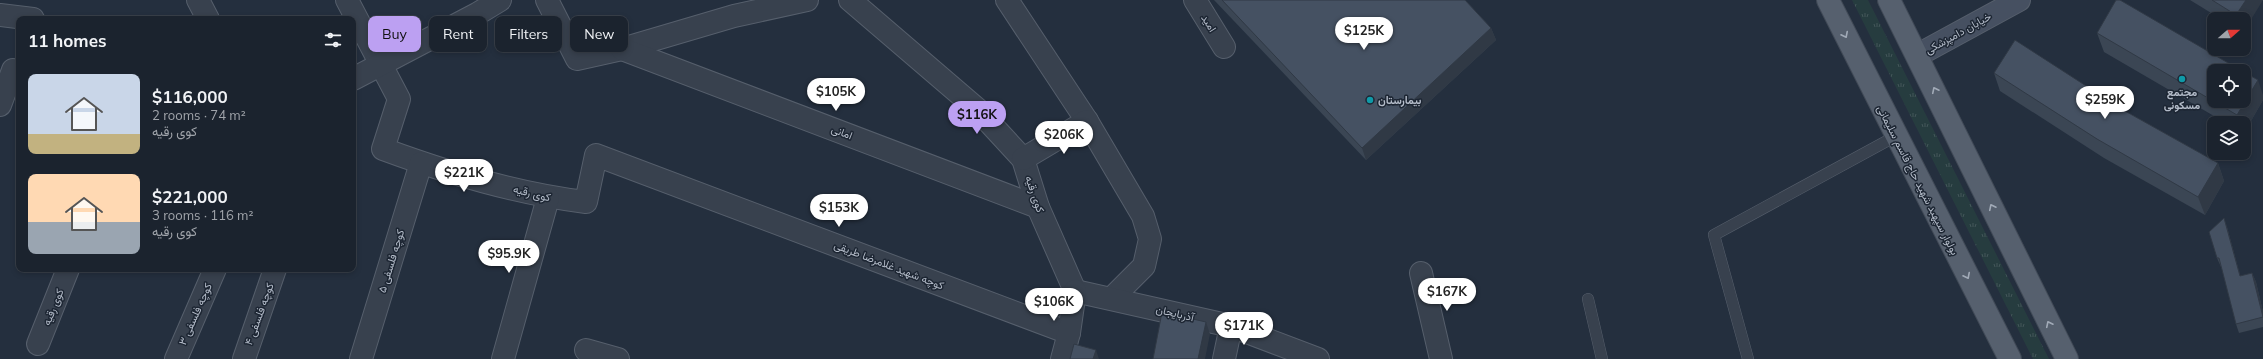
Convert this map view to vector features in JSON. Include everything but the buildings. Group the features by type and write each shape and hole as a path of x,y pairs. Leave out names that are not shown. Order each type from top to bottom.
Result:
{"main road":[{"name":"بولوار سپهبد شهید حاج قاسم سلیمانی","path":"1828,0 2010,359"},
{"path":"1889,0 1918,55 2067,359"}],"street":[{"path":"198,0 206,16"},
{"path":"347,0 356,16"},
{"path":"356,77 381,64 473,7 500,0"},
{"path":"547,0 570,45"},
{"path":"628,47 731,8 807,0"},
{"name":"کوی رقیه","path":"850,0 976,108 1023,159 1038,207 1075,291"},
{"path":"1007,0 1087,121 1143,216 1150,239 1144,266 1112,298"},
{"name":"امید","path":"1195,0 1224,46"},
{"name":"خیابان دامپزشکی","path":"1918,55 2019,0"},
{"path":"0,15 16,17"},
{"path":"356,17 381,64"},
{"name":"امانی","path":"628,51 1038,207"},
{"path":"573,52 577,59 608,52"},
{"name":"کوی رقیه","path":"381,64 399,99 383,149 421,164 548,198 586,202 596,155"},
{"path":"0,105 13,70"},
{"path":"1023,159 1087,121"},
{"name":"کوچه شهید غلامرضا طریقی","path":"596,155 1070,333"},
{"name":"کوچه فلسفی ۵","path":"361,359 421,164"},
{"path":"503,359 548,198"},
{"name":"کوی رقیه","path":"38,344 67,272"},
{"name":"کوچه فلسفی ۳","path":"176,359 214,272"},
{"name":"کوچه فلسفی ۴","path":"244,359 275,272"},
{"path":"1421,273 1441,359"},
{"path":"1062,359 1070,333 1075,291"},
{"name":"آذربایجان","path":"1075,291 1112,298 1231,326 1318,359"},
{"path":"1224,359 1231,326"},
{"path":"585,354 618,359"}],"lane":[{"path":"1748,359 1714,235 1896,136"},
{"path":"1588,299 1602,359"}],"green space":[{"path":"1852,0 1868,0 2049,359 2033,359"}],"place":[{"name":"مجتمع مسکونی","path":"2182,79"},
{"name":"بیمارستان","path":"1370,100"}]}
